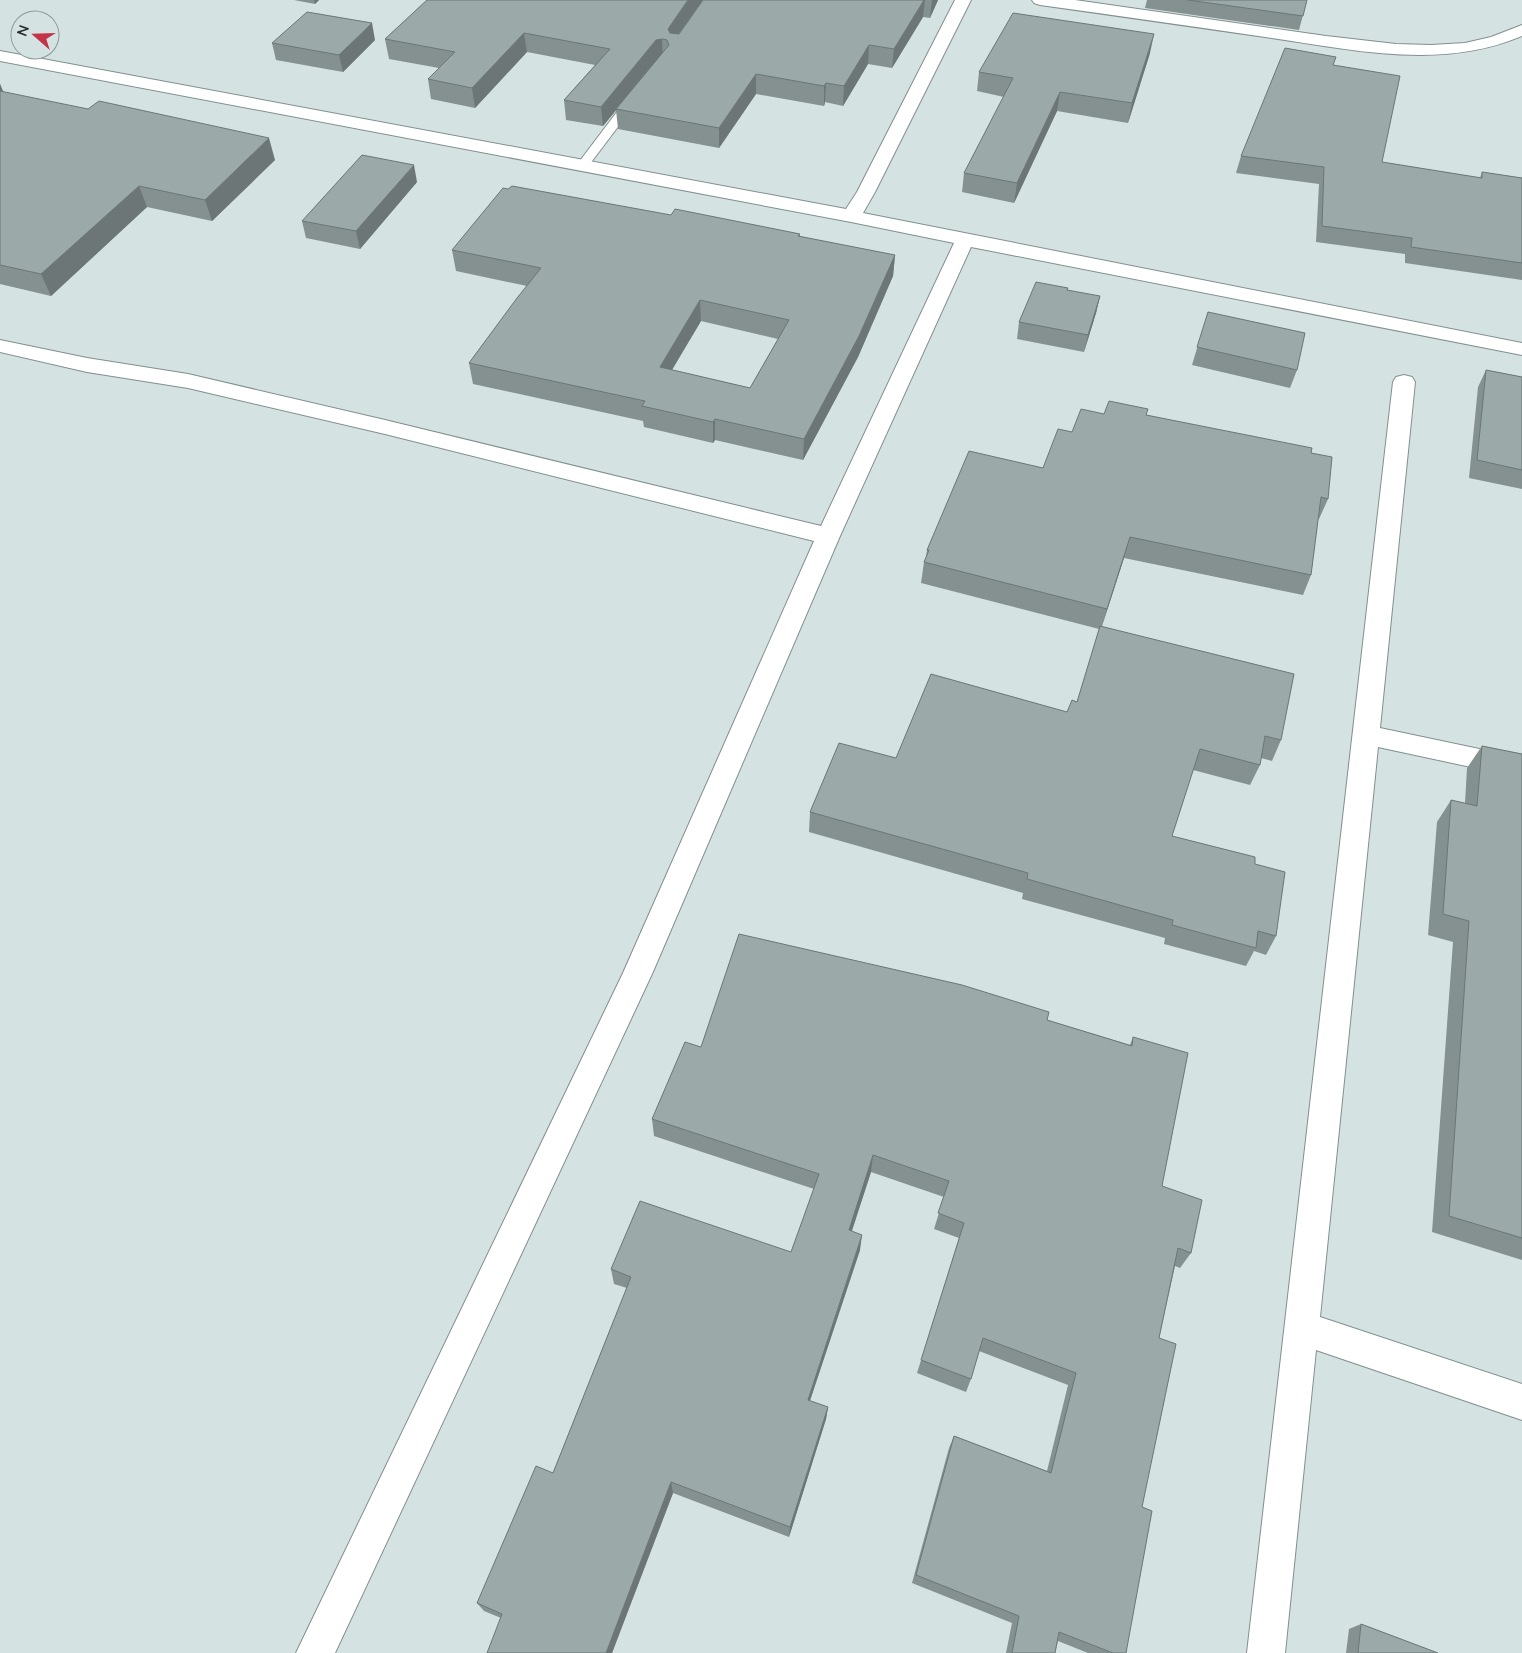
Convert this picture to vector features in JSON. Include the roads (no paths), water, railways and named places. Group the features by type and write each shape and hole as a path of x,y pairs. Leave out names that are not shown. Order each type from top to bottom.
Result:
{"street":[{"path":"851,216 866,192 963,0"},
{"path":"1040,0 1081,3 1347,43 1428,50 1467,47 1511,36 1522,30"},
{"path":"0,56 851,216 1522,349"},
{"path":"315,1653 637,974 828,536 965,240"},
{"path":"0,347 87,365 207,385 828,536"},
{"path":"1266,1653 1404,382"},
{"path":"1366,735 1522,768"},
{"path":"1301,1328 1522,1402"}],"lane":[{"path":"582,166 594,148 640,91"}]}
